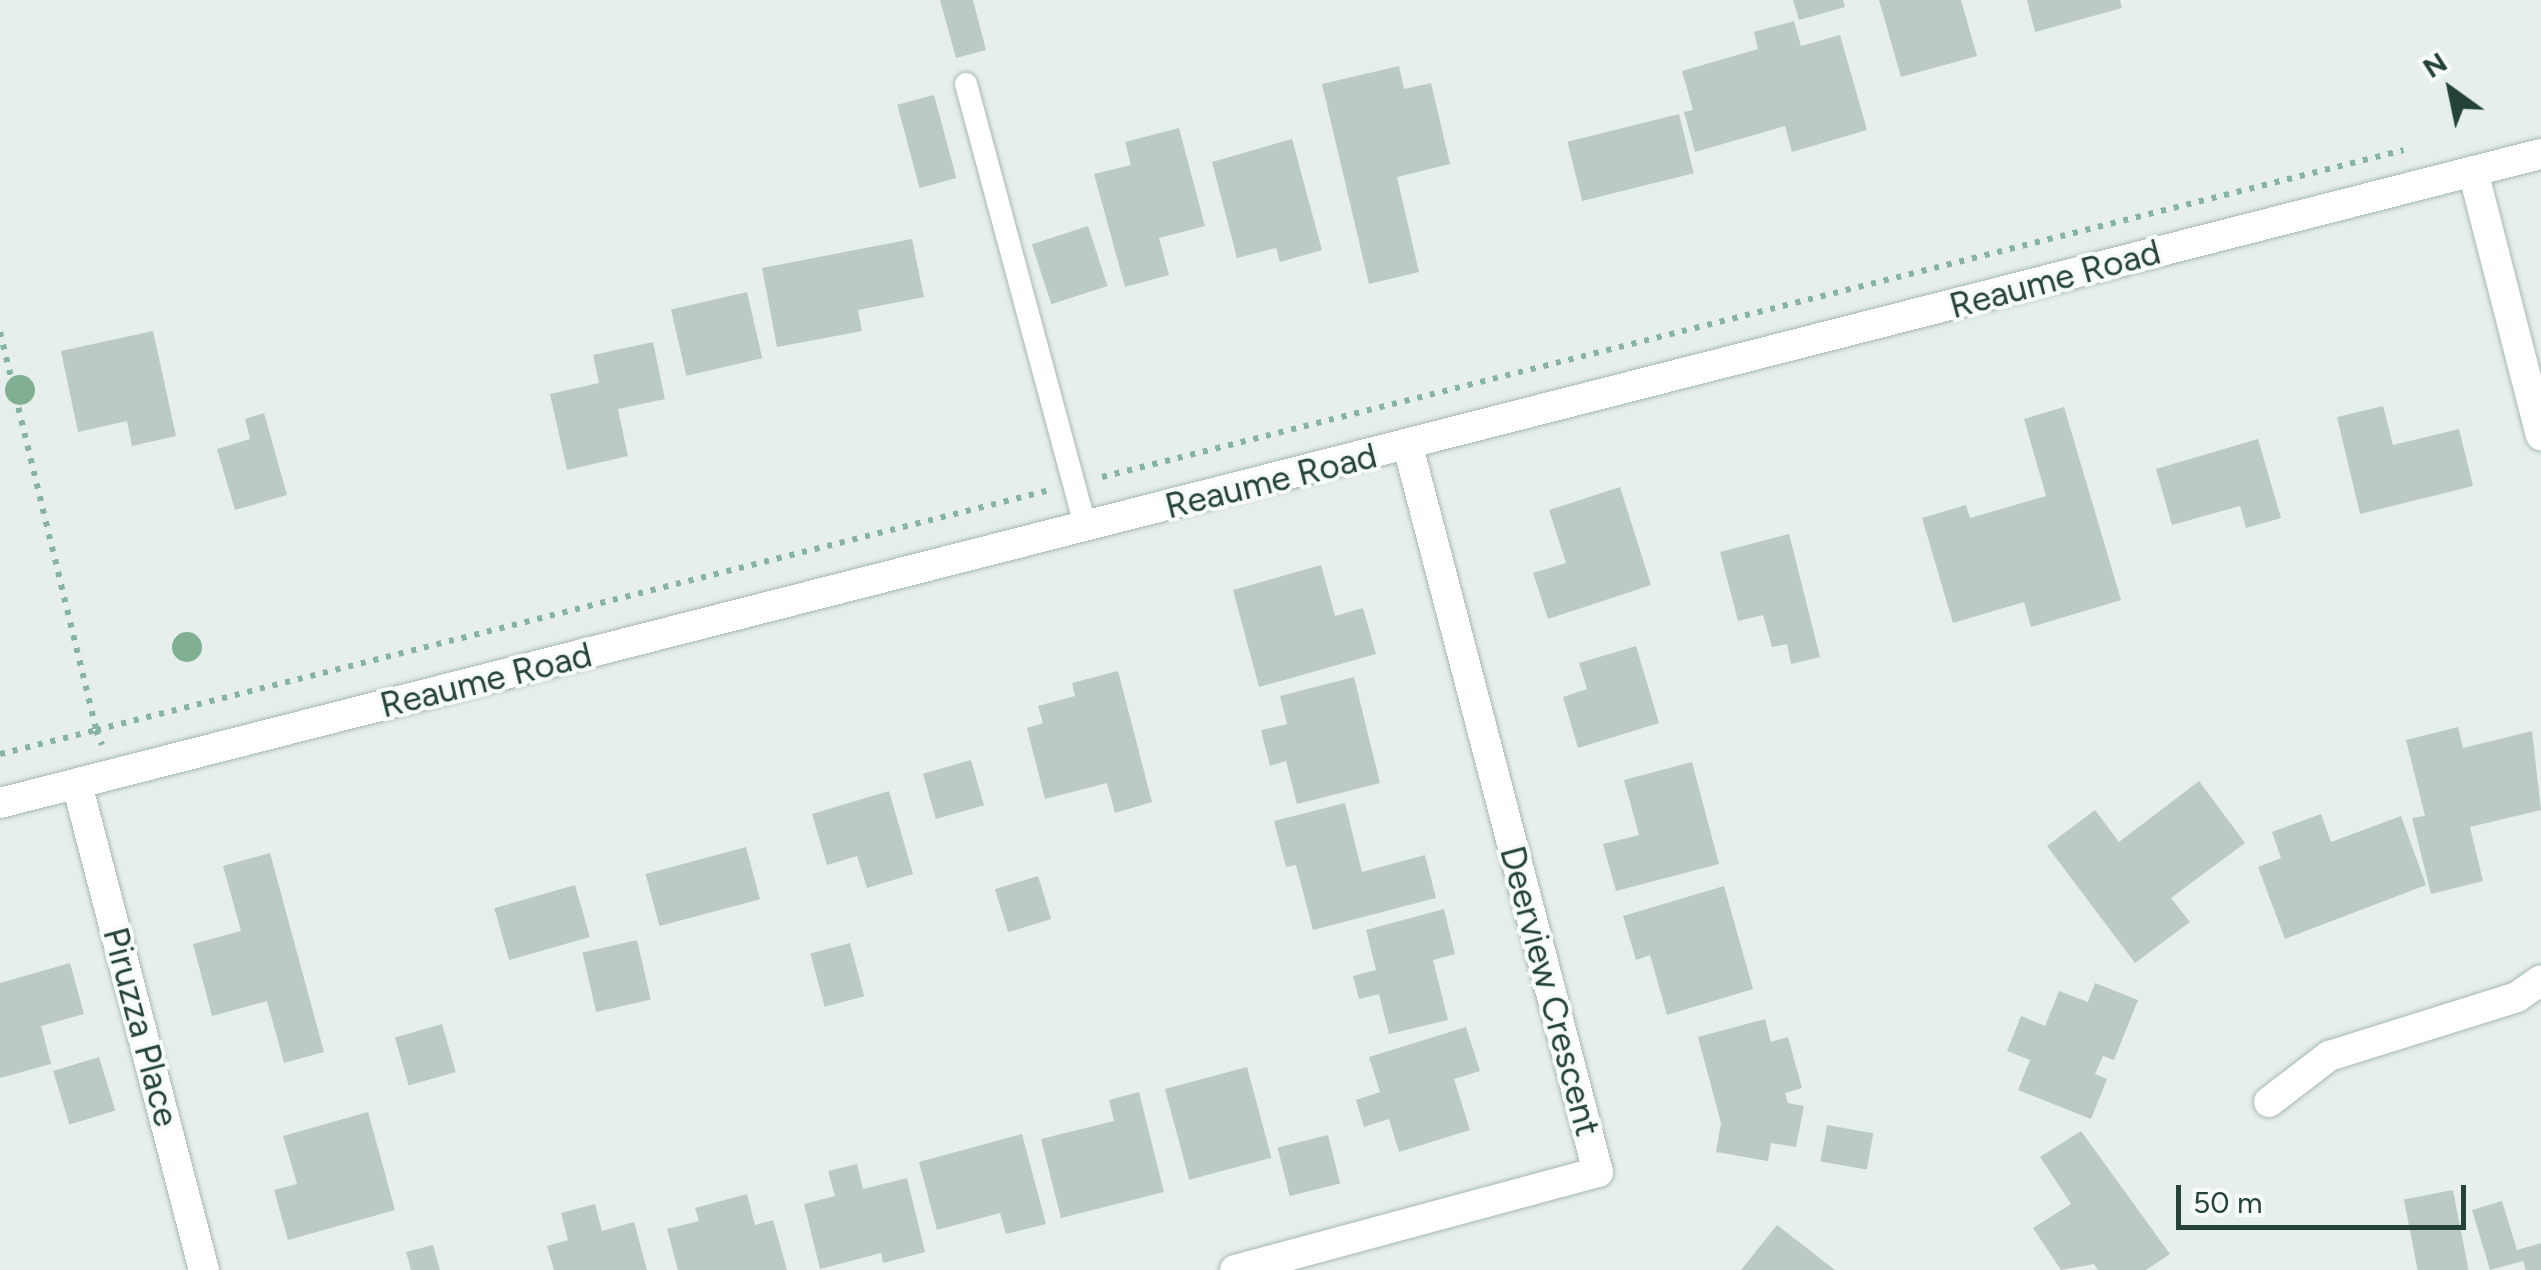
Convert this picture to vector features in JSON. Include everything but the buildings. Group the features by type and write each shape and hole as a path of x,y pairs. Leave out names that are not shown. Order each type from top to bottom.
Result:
{"street":[{"name":"Reaume Road","path":"0,803 2541,154"},
{"path":"2474,171 2541,436"},
{"name":"Deerview Crescent","path":"1235,1270 1598,1172 1408,446"},
{"name":"Piruzza Place","path":"78,784 204,1270"},
{"path":"2270,1102 2328,1056 2517,997 2541,980"}],"lane":[{"path":"966,84 1086,528"}],"path":[{"path":"0,754 96,730 113,774"}]}
